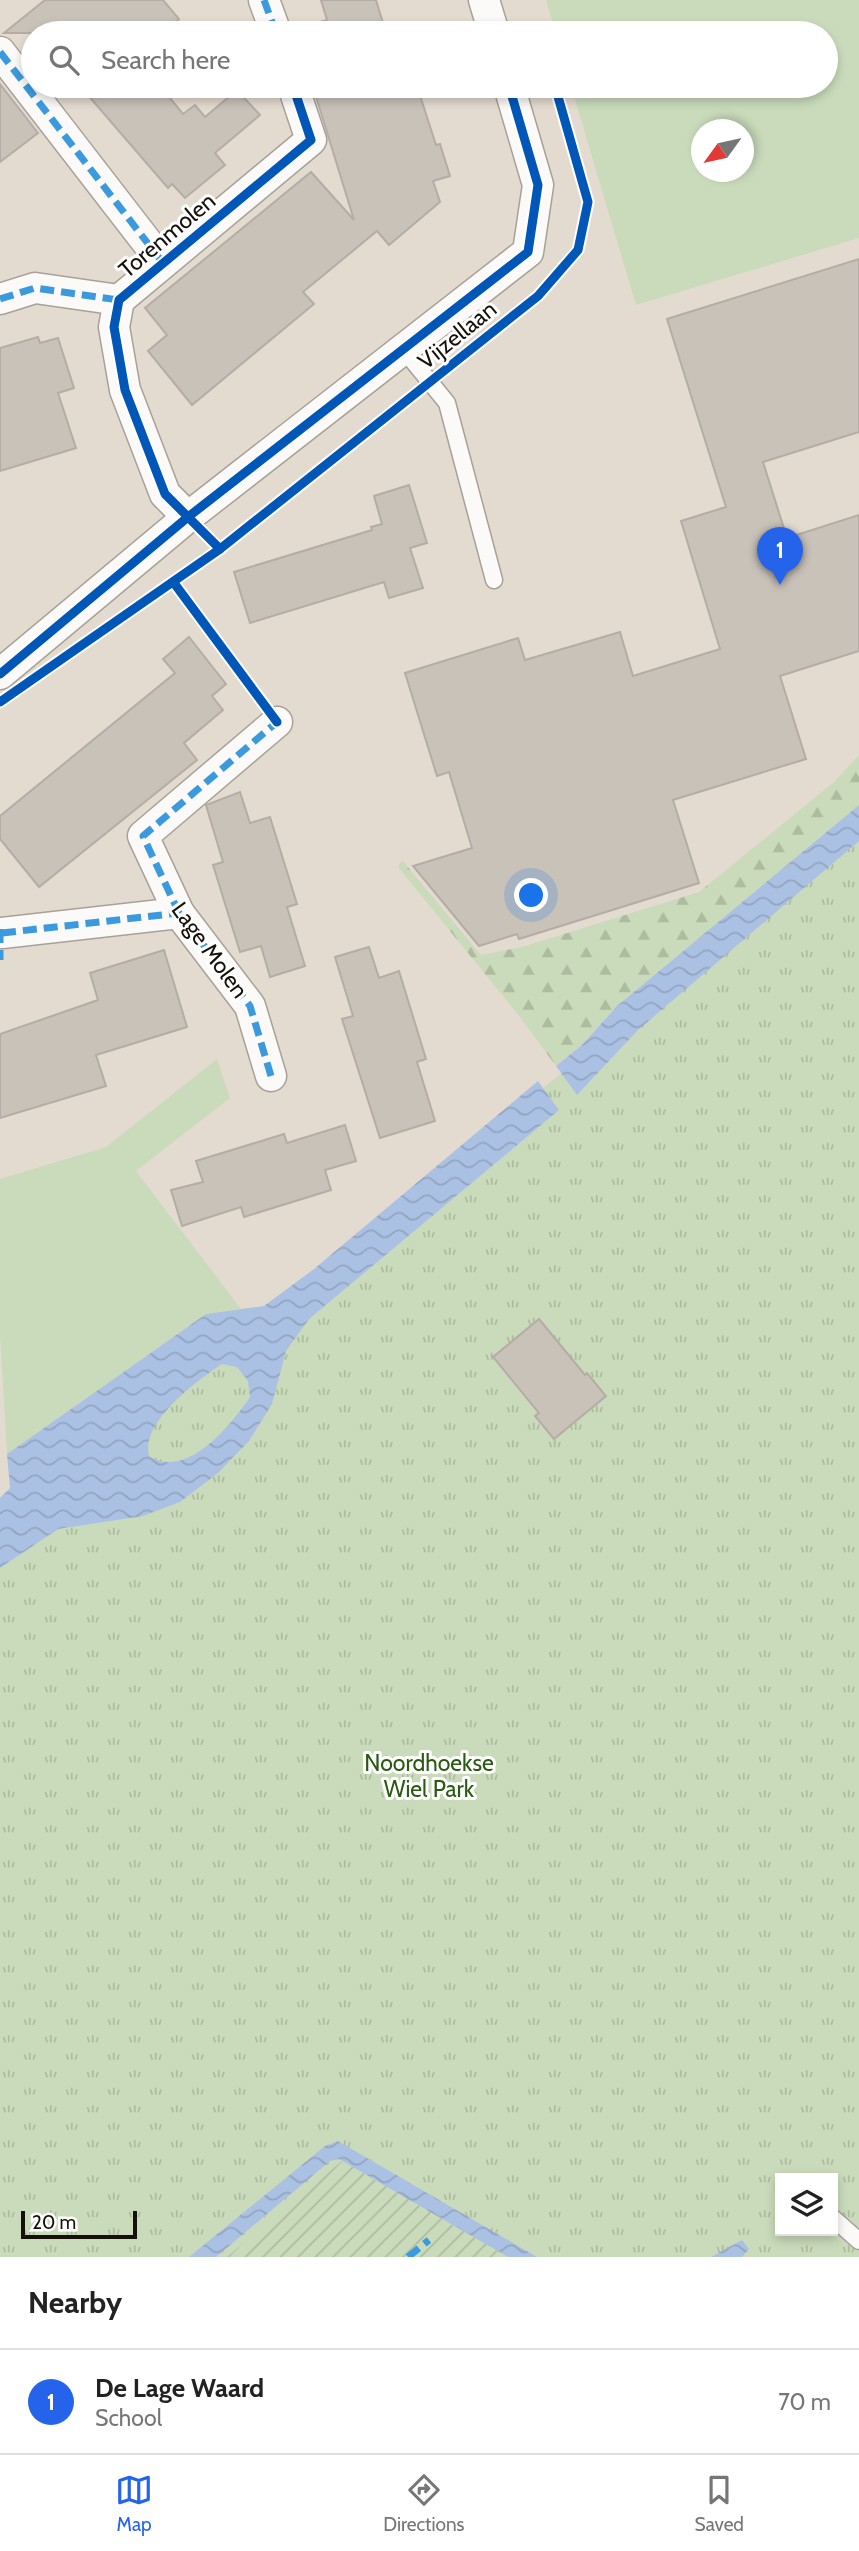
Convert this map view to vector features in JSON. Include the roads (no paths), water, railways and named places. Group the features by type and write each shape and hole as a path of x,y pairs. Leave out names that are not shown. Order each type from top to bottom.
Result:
{"street":[{"path":"264,0 272,21"},
{"path":"484,0 490,21"},
{"name":"Torenmolen","path":"0,52 21,79"},
{"name":"Torenmolen","path":"36,98 163,263"},
{"name":"Torenmolen","path":"188,517 165,494 125,390 114,327 119,300 311,140 297,98"},
{"name":"Vijzellaan","path":"0,674 188,517 528,252 538,185 513,98"},
{"name":"Torenmolen","path":"0,299 35,288 119,300"},
{"name":"Lage Molen","path":"271,1076 250,1006 179,913 143,836 277,722"},
{"path":"1,941 179,913"}],"lane":[{"path":"404,350 447,403 494,580"},
{"path":"838,2222 859,2241"}],"water":[{"path":"859,805 859,841 638,1030 577,1095 556,1066 582,1045 617,1006"},
{"path":"538,1081 559,1110 309,1319 286,1351 272,1404 249,1441 218,1473 180,1502 143,1516 58,1529 0,1568 0,1498 10,1488 7,1454 206,1314 264,1306 314,1269","holes":["222,1364 237,1367 248,1381 250,1397 219,1435 192,1456 178,1461 163,1462 149,1456 149,1443 154,1429 173,1403"]},
{"path":"338,2141 537,2257 508,2257 339,2159 330,2161 216,2257 189,2257 325,2146"},
{"path":"742,2240 749,2249 742,2257 711,2257"}],"place":[{"name":"De Lage Waard","path":"780,585"}],"park label":[{"name":"Noordhoekse Wiel Park","path":"429,1776"}]}
